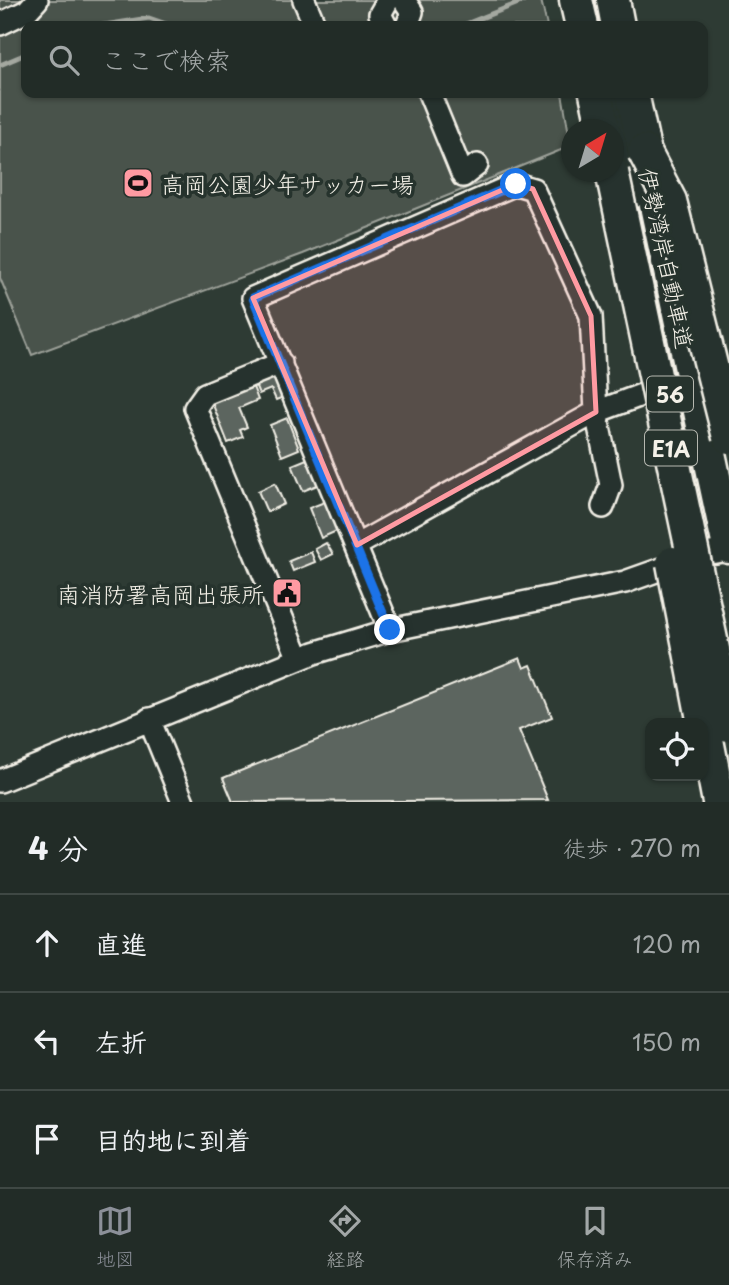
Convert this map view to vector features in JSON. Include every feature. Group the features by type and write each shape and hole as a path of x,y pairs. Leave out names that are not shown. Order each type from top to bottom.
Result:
{"highway":[{"path":"576,0 581,21"},
{"path":"613,0 617,21"},
{"path":"597,98 602,119"},
{"name":"伊勢湾岸自動車道","path":"633,98 721,550"},
{"path":"644,151 670,201 729,437"},
{"path":"614,182 629,331 719,802"},
{"name":"伊勢湾岸自動車道","path":"615,182 729,725"}],"main road":[{"path":"590,0 594,21"},
{"path":"625,0 629,21"},
{"name":"56","path":"610,98 668,385 721,550 729,696"},
{"name":"56","path":"645,98 701,367 729,484"}],"street":[{"path":"0,24 27,11 37,0"},
{"path":"304,0 313,21"},
{"path":"431,98 463,176 477,165"},
{"path":"390,630 253,298 516,184 533,189 591,316 596,412 611,485 603,507"},
{"path":"701,367 729,356"},
{"path":"281,363 205,394 195,408 299,659"},
{"path":"357,545 596,412 668,385"},
{"path":"0,781 299,659 390,630 625,582 721,550"},
{"path":"149,719 183,802"}],"highlighted area":[{"path":"516,184 533,189 591,316 596,412 357,545 253,298"}],"shaded area":[{"path":"0,0 541,0 546,21 21,21 21,98 563,98 566,119 561,119 561,150 303,254 32,355 0,278"}],"building":[{"path":"275,372 286,396 276,400 271,389 259,394 254,382"},
{"path":"253,387 258,400 239,408 247,427 240,430 243,437 228,443 211,400"},
{"path":"287,418 299,449 282,456 270,425"},
{"path":"309,458 320,484 303,491 292,465"},
{"path":"275,483 284,504 267,512 258,491"},
{"path":"327,501 339,530 321,538 309,508"},
{"path":"326,543 333,554 321,560 315,549"},
{"path":"311,552 315,562 293,571 289,561"},
{"path":"520,658 524,668 531,665 552,717 519,730 548,800 233,802 223,778"}],"waterway":[{"path":"474,21 526,0"},
{"path":"130,21 149,18 158,21"},
{"path":"0,65 21,56"}],"place":[{"name":"高岡公園少年サッカー場","path":"138,183"},
{"name":"南消防署高岡出張所","path":"287,593"}],"route":[{"path":"390,630 253,298 516,184"}]}
